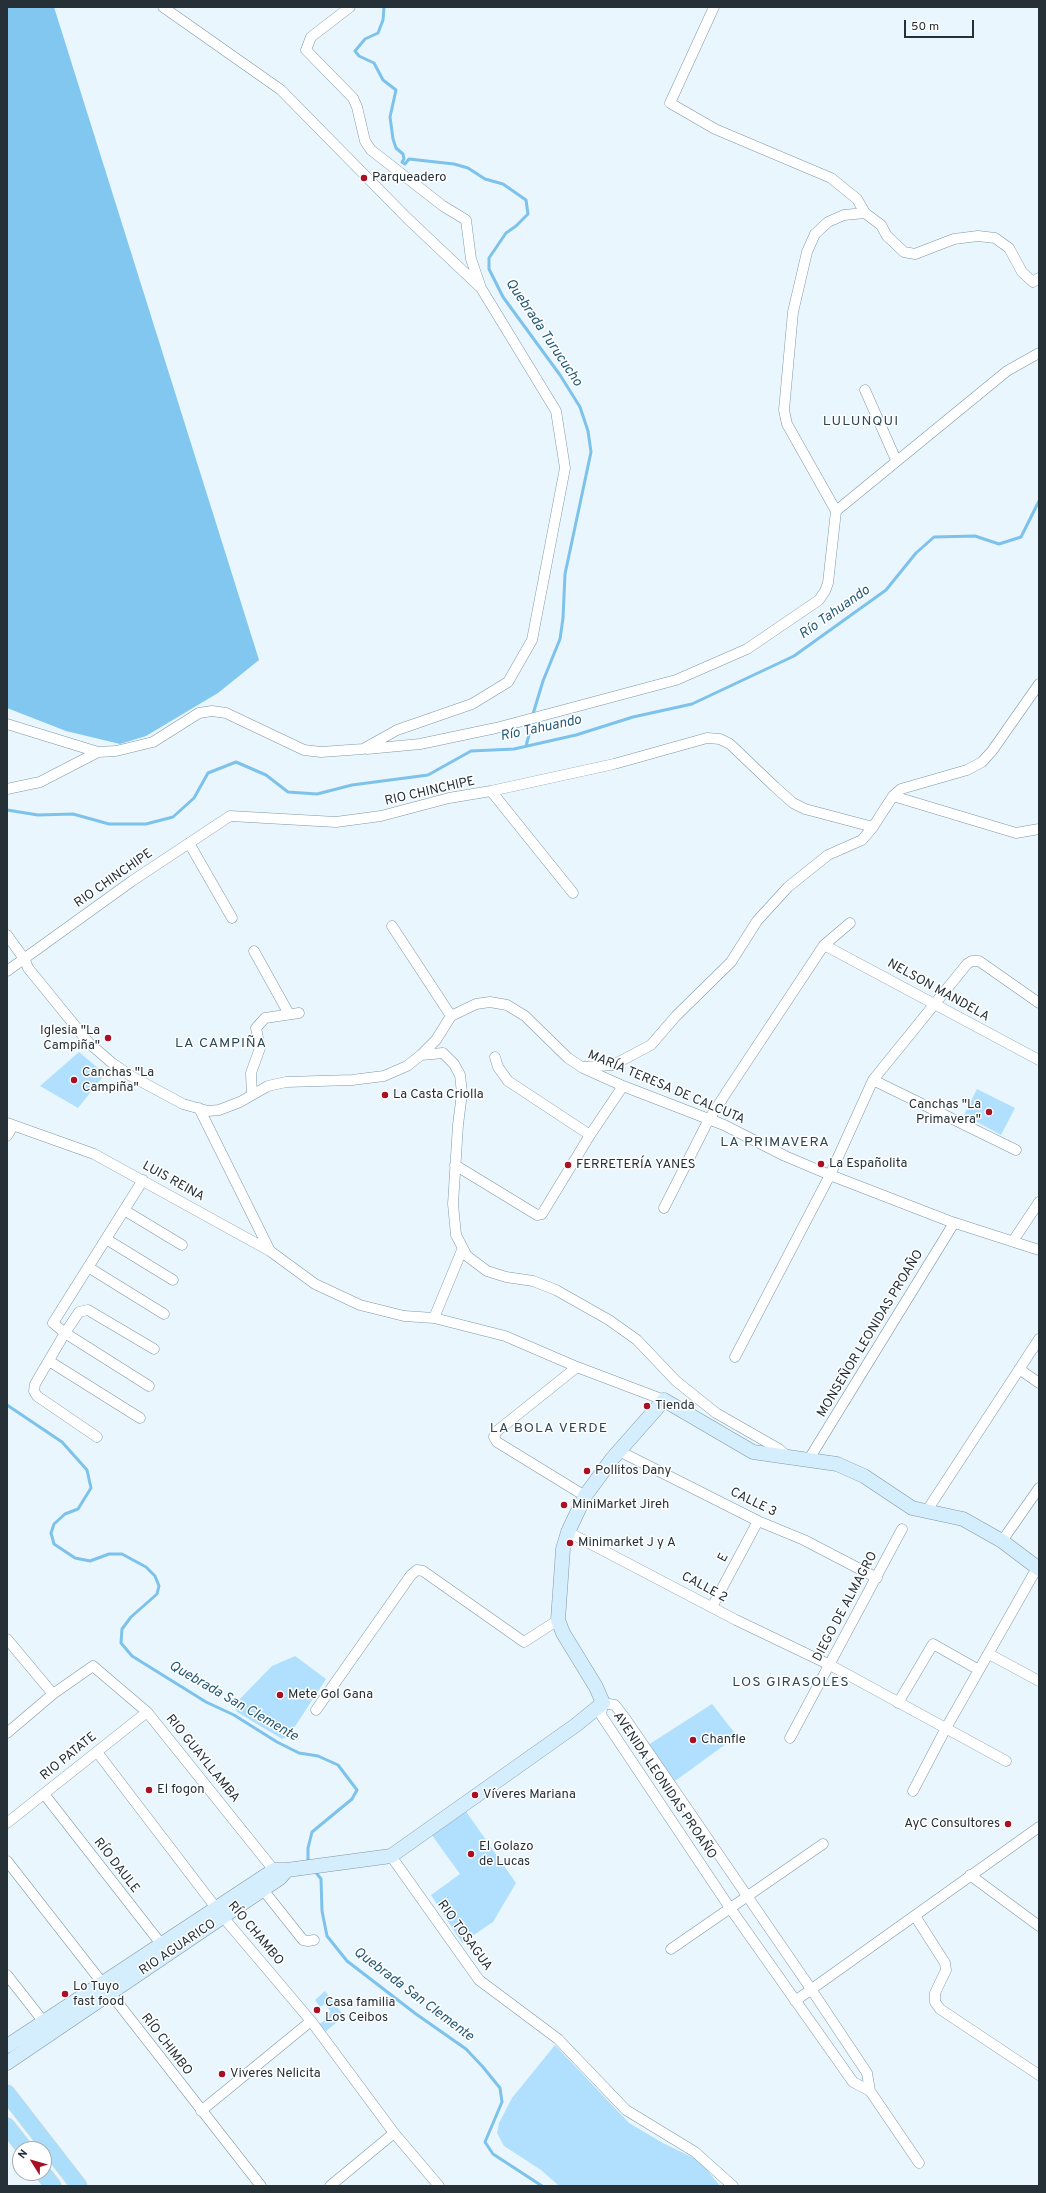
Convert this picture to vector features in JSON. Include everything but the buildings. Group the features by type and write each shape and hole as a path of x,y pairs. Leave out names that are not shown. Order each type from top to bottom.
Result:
{"main road":[{"path":"283,1871 321,1864 391,1856 576,1725 603,1703 596,1687 563,1633 558,1620 561,1558 568,1532 585,1496 619,1451 664,1400 753,1452 768,1456 810,1459 837,1464 850,1469 912,1508 926,1512 963,1518 1002,1541 1038,1569"},
{"name":"RIO AGUARICO","path":"7,2063 48,2027 283,1871"},
{"name":"RIO AGUARICO","path":"7,2046 48,2027"},
{"path":"7,2093 79,2186"},
{"path":"7,2126 18,2141"}],"street":[{"path":"163,7 281,90 401,212 481,288"},
{"path":"350,7 311,37 306,50 353,98 358,107 365,141 371,150 443,206 466,220 471,259 481,288 556,411 565,468 532,640 508,682 472,704 397,730 363,749"},
{"path":"714,7 670,103 715,129 831,178 857,199 865,213 881,225 887,236 904,252 915,254 954,239 978,236 995,238 1009,248 1022,272 1033,282 1039,278"},
{"path":"7,724 98,752 116,751 153,742 199,713 212,711 226,713 304,750 321,752 420,744 496,728 676,680 747,649 819,600 825,591 828,582 836,511 787,424 784,410 794,312 807,252 816,234 828,222 844,215 865,213"},
{"path":"836,511 896,460 1007,371 1039,353"},
{"path":"865,390 896,460"},
{"path":"583,1068 613,1065 651,1045 676,1016 732,962 757,921 788,887 828,855 862,840 873,827 893,796 901,790 966,770 982,762 992,751 1039,684"},
{"name":"RIO CHINCHIPE","path":"7,972 25,960 65,928 230,816 336,822 381,816 449,798 491,791 614,764 707,738 720,739 730,744 793,803 820,814 873,827"},
{"path":"7,788 40,782 98,752"},
{"path":"491,791 573,893"},
{"path":"893,796 1016,833 1039,829"},
{"path":"189,843 232,918"},
{"path":"664,1208 708,1121 824,945 850,924"},
{"path":"7,935 25,960 28,968 89,1043 112,1063 168,1097 208,1111 219,1110 240,1102 268,1086 286,1082 352,1080 384,1076 407,1066 436,1040 451,1016 392,926"},
{"name":"NELSON MANDELA","path":"824,945 1039,1060"},
{"path":"252,1095 251,1073 260,1048 256,1028 265,1018 294,1013 254,951"},
{"path":"735,1356 830,1175 873,1080 967,964 972,961 979,962 1039,1003"},
{"name":"MARÍA TERESA DE CALCUTA","path":"451,1016 476,1004 490,1002 506,1005 525,1016 568,1058 583,1068 708,1121 724,1125 785,1156 830,1175 954,1223 1039,1250"},
{"path":"421,1055 443,1054 451,1060 460,1075 462,1093 455,1165 454,1223 456,1235 462,1250 476,1265 487,1271 506,1277 533,1281 556,1290 609,1320 636,1340 676,1381 716,1413 789,1457"},
{"path":"495,1057 498,1067 508,1081 590,1135"},
{"path":"873,1080 1016,1150"},
{"path":"455,1165 538,1215 542,1214 590,1135 623,1086"},
{"path":"198,1108 270,1251"},
{"path":"7,1136 10,1124"},
{"name":"LUIS REINA","path":"10,1124 94,1154 270,1251 315,1284 360,1305 404,1316 434,1318 505,1336 577,1367 664,1400"},
{"path":"143,1180 53,1323 65,1333 149,1386"},
{"path":"1013,1241 1039,1202"},
{"path":"124,1210 182,1246"},
{"name":"MONSEÑOR LEONIDAS PROAÑO","path":"810,1459 954,1223"},
{"path":"106,1239 173,1280"},
{"path":"434,1318 462,1250"},
{"path":"88,1267 164,1314"},
{"path":"97,1437 37,1396 34,1391 35,1384 65,1333 79,1312 88,1310 154,1348"},
{"path":"926,1512 1039,1339"},
{"path":"49,1361 140,1418"},
{"path":"577,1367 497,1431 494,1438 496,1442 585,1496"},
{"path":"1019,1369 1039,1383"},
{"name":"CALLE 3","path":"619,1451 758,1521 804,1540 876,1578"},
{"path":"1002,1541 1039,1488"},
{"name":"E","path":"712,1607 758,1521"},
{"name":"DIEGO DE ALMAGRO","path":"790,1738 902,1529"},
{"name":"CALLE 2","path":"568,1532 712,1607 830,1665 1006,1761"},
{"path":"913,1791 946,1728 1038,1569"},
{"path":"316,1710 407,1581 417,1570 423,1571 524,1642 558,1620"},
{"path":"7,1639 53,1694 7,1733"},
{"path":"898,1703 933,1644 979,1670"},
{"path":"989,1654 1039,1681"},
{"name":"RIO GUAYLLAMBA","path":"53,1694 93,1666 147,1712 283,1871"},
{"name":"AVENIDA LEONIDAS PROAÑO","path":"603,1703 615,1705 811,1989 867,2073 870,2091 853,2082 730,1908 601,1715 603,1703"},
{"name":"RIO PATATE","path":"8,1822 147,1712"},
{"name":"RÍO CHAMBO","path":"96,1752 219,1913 311,2021 394,2132 439,2186"},
{"name":"RÍO DAULE","path":"44,1794 165,1949"},
{"path":"795,2001 1039,1827"},
{"path":"671,1949 823,1844"},
{"name":"RIO TOSAGUA","path":"391,1856 479,1980 558,2039 626,2110 696,2152 733,2186"},
{"name":"RÍO CHIMBO","path":"7,1861 105,1989 261,2186"},
{"path":"970,1876 1039,1926"},
{"path":"260,1885 303,1940 314,1940"},
{"path":"915,1916 945,1962 946,1970 935,1993 935,2002 940,2008 1039,2075"},
{"path":"7,1975 48,2027"},
{"path":"201,2111 311,2021"},
{"path":"870,2091 919,2163"},
{"path":"330,2186 394,2132"}],"shaded area":[{"path":"7,7 54,7 259,660 218,693 146,736 120,744 66,731 7,708"},
{"name":"Canchas \"La Campiña\"","path":"79,1052 105,1074 78,1108 40,1086"},
{"name":"Canchas \"La Primavera\"","path":"977,1089 1015,1108 1001,1135 964,1115"},
{"name":"Mete Gol Gana","path":"295,1656 326,1679 288,1737 282,1739 237,1712 234,1705 272,1666"},
{"name":"Chanfle","path":"712,1704 737,1736 675,1781 648,1745"},
{"name":"El Golazo de Lucas","path":"465,1810 516,1883 493,1922 462,1943 431,1895 460,1874 431,1834"},
{"path":"325,1991 344,2016 324,2033 318,2025 325,2020 324,2017 331,2012 325,2004 320,2007 315,2000"},
{"path":"555,2045 629,2123 663,2143 700,2161 720,2186 559,2186 541,2170 504,2146 497,2133 499,2123 512,2098"}],"waterway":[{"name":"Quebrada Turucucho","path":"384,7 383,20 378,33 365,39 355,51 359,56 374,63 383,80 396,90 390,117 393,139 396,148 403,154 404,159 402,162 405,164 409,159 454,164 468,168 485,179 503,184 526,200 528,214 516,226 506,233 489,258 489,269 503,297 560,375 580,407 588,431 591,452 565,574 563,618 560,639 543,681 533,714"},
{"name":"Río Tahuando","path":"7,810 38,815 73,814 109,824 146,824 173,817 194,798 208,773 236,762 266,775 288,792 317,794 352,785 428,775 471,751 514,749 576,735 633,717 692,704 794,656 886,590 916,553 934,537 975,536 999,544 1021,537 1039,501"},
{"path":"526,746 529,735"},
{"name":"Quebrada San Clemente","path":"7,1405 62,1442 87,1470 91,1488 78,1509 65,1514 54,1524 51,1533 54,1544 75,1558 90,1561 109,1554 122,1554 146,1567 155,1576 159,1586 157,1594 131,1617 122,1629 121,1643 132,1656 206,1702 234,1715 277,1742 299,1753 318,1756 338,1765 357,1790 352,1799 312,1832 308,1848 308,1862"},
{"name":"Quebrada San Clemente","path":"314,1870 321,1879 322,1911 327,1936 347,1961 416,2014 466,2049 483,2067 500,2088 502,2102 485,2142 493,2154 542,2186"}],"place":[{"name":"Parqueadero","path":"364,178"},
{"name":"Iglesia \"La Campiña\"","path":"108,1038"},
{"name":"Canchas \"La Campiña\"","path":"74,1080"},
{"name":"La Casta Criolla","path":"385,1095"},
{"name":"Canchas \"La Primavera\"","path":"989,1112"},
{"name":"La Españolita","path":"821,1164"},
{"name":"FERRETERÍA YANES","path":"568,1165"},
{"name":"Tienda","path":"647,1406"},
{"name":"Pollitos Dany","path":"587,1471"},
{"name":"MiniMarket Jireh","path":"564,1505"},
{"name":"Minimarket J y A","path":"570,1543"},
{"name":"Mete Gol Gana","path":"280,1695"},
{"name":"Chanfle","path":"693,1740"},
{"name":"El fogon","path":"149,1790"},
{"name":"Víveres Mariana","path":"475,1795"},
{"name":"AyC Consultores","path":"1008,1824"},
{"name":"El Golazo de Lucas","path":"471,1854"},
{"name":"Lo Tuyo fast food","path":"65,1994"},
{"name":"Casa familia Los Ceibos","path":"317,2010"},
{"name":"Viveres Nelicita","path":"222,2074"}],"district":[{"name":"LULUNQUI","path":"861,422"},
{"name":"LA CAMPIÑA","path":"221,1044"},
{"name":"LA PRIMAVERA","path":"775,1143"},
{"name":"LA BOLA VERDE","path":"549,1429"},
{"name":"LOS GIRASOLES","path":"791,1683"}]}
